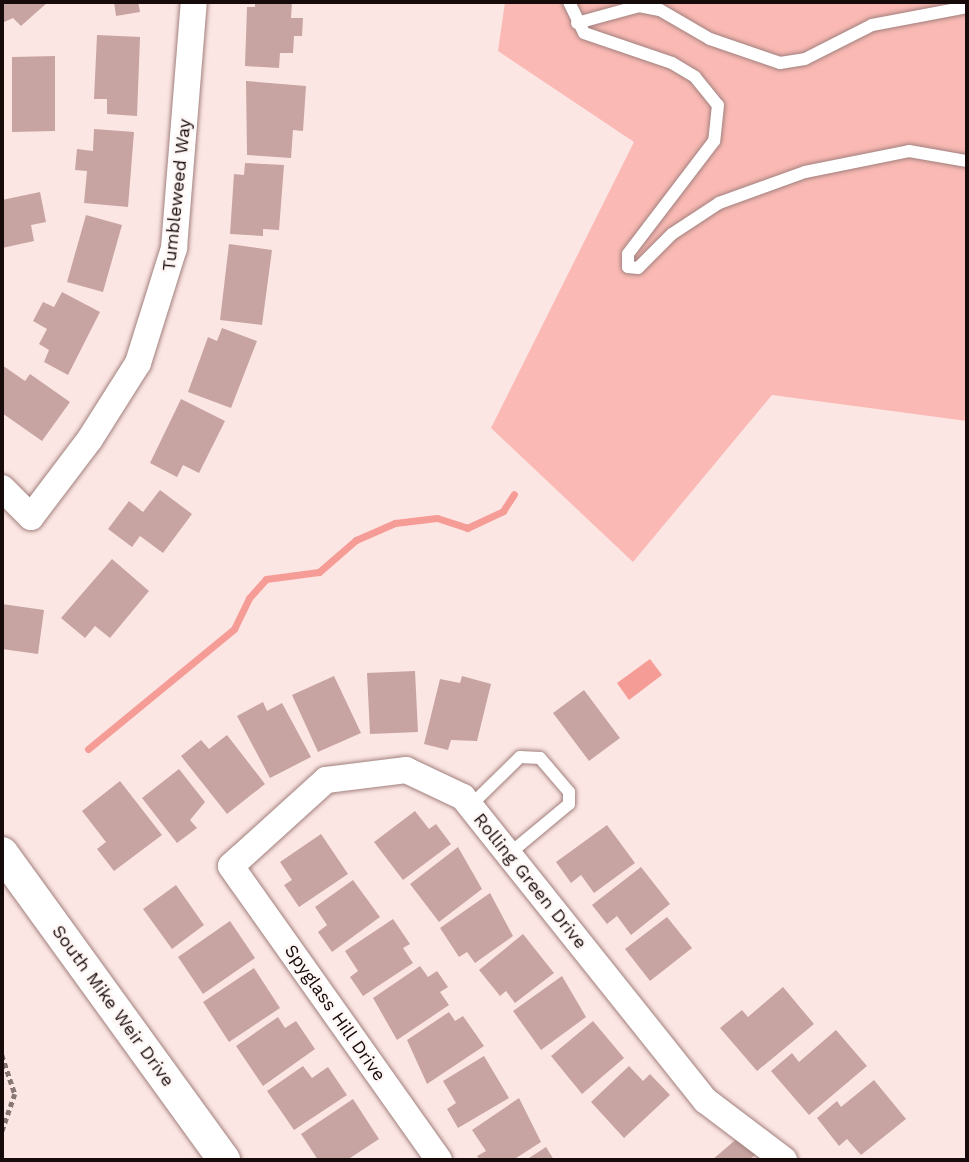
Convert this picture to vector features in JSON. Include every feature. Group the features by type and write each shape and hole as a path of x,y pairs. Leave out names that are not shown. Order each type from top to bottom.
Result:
{"street":[{"name":"Tumbleweed Way","path":"2,488 31,517 115,403 138,363 162,301 174,248 194,2"},
{"name":"Rolling Green Drive","path":"231,866 326,780 406,770 463,797 706,1101 784,1160"},
{"name":"South Mike Weir Drive","path":"2,853 224,1160"},
{"name":"Spyglass Hill Drive","path":"231,866 439,1160"}],"lane":[{"path":"569,2 577,23 592,37 672,63 695,77 718,105 713,141 628,254 628,267 638,268 672,234 719,203 805,172 909,151 967,161"},
{"path":"577,23 639,6 660,10 710,39 780,63 805,59 872,25 967,7"},
{"path":"470,806 520,757 540,758 569,792 569,804 509,854"}],"path":[{"path":"2,1055 15,1094 2,1131"}],"shaded area":[{"path":"505,2 967,2 967,421 772,395 633,562 491,428 634,142 498,51"},
{"path":"650,659 662,675 629,700 617,683"}],"building":[{"path":"2,2 48,2 21,26 13,18 2,23"},
{"path":"114,2 138,2 140,12 116,16"},
{"path":"255,2 292,2 291,18 303,18 302,36 294,36 293,53 280,53 279,68 245,66 247,7 255,7"},
{"path":"97,35 140,37 137,116 107,114 107,99 94,99"},
{"path":"55,56 55,131 12,132 12,57"},
{"path":"246,81 306,86 303,131 293,130 291,158 247,155"},
{"path":"94,129 134,132 128,207 84,203 87,171 75,170 77,149 93,151"},
{"path":"245,163 284,165 279,230 263,229 263,236 230,234 234,174 244,175"},
{"path":"40,192 46,222 31,225 34,241 2,248 2,200"},
{"path":"86,215 122,225 103,292 67,282"},
{"path":"229,244 272,250 262,325 220,320"},
{"path":"62,292 100,312 68,375 44,362 49,350 39,344 47,329 33,321 43,302 54,307"},
{"path":"222,328 257,341 231,408 188,392 208,337 217,341"},
{"path":"2,365 25,381 30,374 70,402 42,441 2,413"},
{"path":"181,399 225,421 199,473 183,465 177,477 150,463"},
{"path":"160,490 192,514 163,553 140,536 132,547 108,529 129,501 143,512"},
{"path":"112,559 149,591 110,638 95,626 85,638 61,618"},
{"path":"2,604 44,610 38,654 2,649"},
{"path":"415,671 418,732 370,734 367,673"},
{"path":"334,676 361,733 318,752 292,695"},
{"path":"462,676 491,684 477,741 451,740 448,750 424,744 440,679 460,683"},
{"path":"584,690 620,738 589,761 553,713"},
{"path":"263,702 267,711 282,703 311,757 270,778 237,716"},
{"path":"227,735 265,784 227,814 181,756 201,740 209,749"},
{"path":"179,769 205,802 190,820 197,828 177,843 142,798"},
{"path":"120,781 162,835 114,871 97,849 106,842 82,811"},
{"path":"415,811 429,829 436,824 451,844 403,880 374,842"},
{"path":"607,825 635,863 594,893 581,875 571,883 556,862"},
{"path":"321,834 348,874 299,907 284,885 292,880 280,862"},
{"path":"458,847 482,889 439,922 410,884"},
{"path":"641,867 670,904 631,935 617,916 607,924 592,905"},
{"path":"353,880 380,917 332,952 318,932 327,925 315,907"},
{"path":"176,885 204,925 172,949 143,909"},
{"path":"490,893 513,936 475,963 467,952 459,957 440,928"},
{"path":"667,917 692,948 650,981 625,949"},
{"path":"393,919 410,944 403,948 413,963 363,996 350,977 358,971 345,951"},
{"path":"230,921 255,958 203,994 178,957"},
{"path":"523,934 554,973 515,1003 506,991 500,996 479,970"},
{"path":"420,966 428,977 437,971 448,987 440,992 449,1005 397,1040 373,998"},
{"path":"254,968 280,1008 229,1042 203,1002"},
{"path":"562,976 586,1017 541,1050 513,1011"},
{"path":"783,987 814,1024 757,1071 720,1028 742,1010 748,1017"},
{"path":"449,1012 455,1021 463,1016 484,1046 427,1084 407,1040"},
{"path":"278,1017 285,1028 296,1021 315,1049 263,1086 236,1046"},
{"path":"593,1021 624,1058 582,1094 551,1056"},
{"path":"836,1030 867,1066 809,1115 771,1071 792,1053 799,1062"},
{"path":"484,1056 509,1098 458,1128 447,1109 456,1103 443,1081"},
{"path":"303,1066 312,1078 328,1067 347,1095 294,1130 267,1091"},
{"path":"629,1066 643,1081 650,1074 670,1095 624,1138 591,1102"},
{"path":"874,1080 906,1119 861,1155 847,1139 839,1146 817,1118 837,1101 841,1107"},
{"path":"519,1098 541,1142 513,1160 480,1160 477,1156 486,1151 472,1130"},
{"path":"353,1099 379,1139 347,1160 318,1160 301,1134"},
{"path":"740,1136 756,1154 749,1160 712,1160"},
{"path":"546,1147 554,1160 526,1160"}],"waterway":[{"path":"88,749 234,629 249,598 266,579 319,572 356,540 395,523 437,518 467,528 503,511 514,494"}]}
